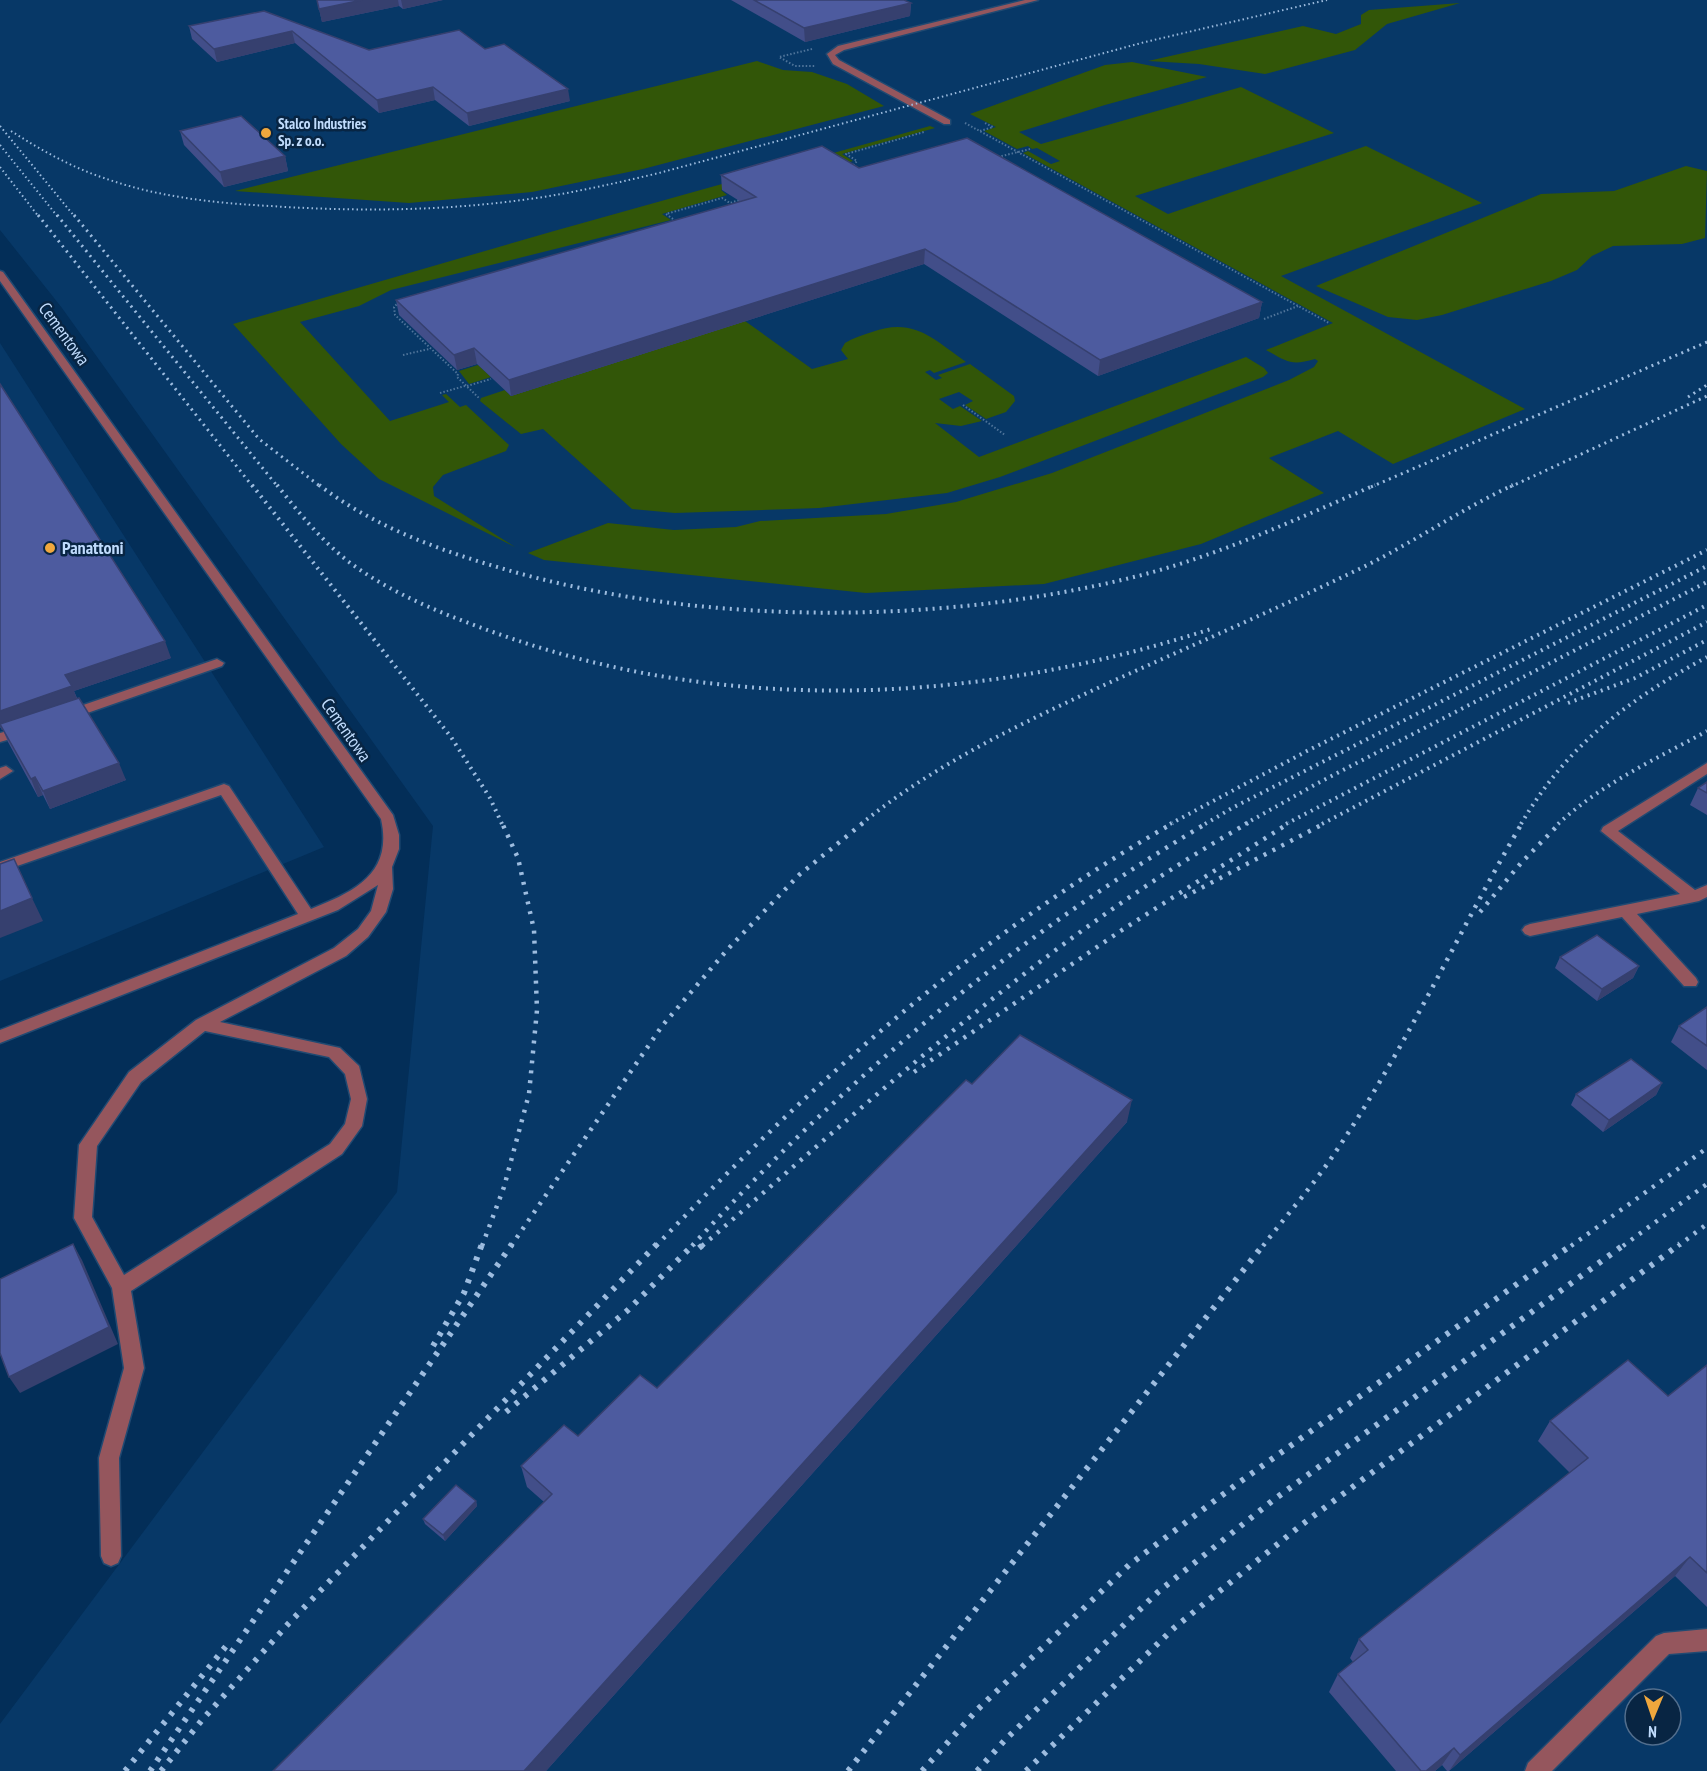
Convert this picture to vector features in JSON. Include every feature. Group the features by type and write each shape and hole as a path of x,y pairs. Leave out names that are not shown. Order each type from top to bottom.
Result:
{"lane":[{"path":"947,122 836,62 831,54 841,48 1034,0"},
{"name":"Cementowa","path":"0,274 388,818 393,832 392,846 385,868 385,889 378,912 363,933 340,952 202,1024 135,1077 88,1145 83,1218 121,1287 134,1368 109,1458 111,1556"},
{"path":"0,738 217,663"},
{"path":"1700,894 1608,831 1707,768"},
{"path":"0,867 224,789 308,916"},
{"path":"0,1037 308,916 351,897 367,886 385,868"},
{"path":"1530,930 1700,894"},
{"path":"1626,911 1690,982"},
{"path":"121,1287 336,1149 352,1126 359,1099 353,1071 334,1052 202,1024"},
{"path":"1536,1771 1664,1644 1707,1640"}],"path":[{"path":"817,47 779,57 795,66 823,67"},
{"path":"962,121 1329,323"},
{"path":"980,131 993,127 985,123"},
{"path":"843,170 854,167 857,161 846,154 928,131"},
{"path":"993,158 1030,149"},
{"path":"730,203 752,196"},
{"path":"673,219 666,214 722,198 736,207"},
{"path":"405,298 396,304 394,313 458,374 457,377 479,398"},
{"path":"1264,319 1299,306"},
{"path":"403,355 430,348"},
{"path":"440,393 491,379"},
{"path":"963,405 1005,435"}],"shaded area":[{"path":"0,0 1707,0 1707,1771 0,1771 0,1724 397,1192 433,826 62,308 0,230"},
{"path":"0,343 324,847 0,981"}],"green space":[{"path":"1460,3 1387,24 1355,50 1265,74 1199,64 1148,61 1303,26 1336,34 1361,24 1361,15 1369,10"},
{"path":"757,61 783,70 812,72 847,84 884,106 643,169 532,192 409,203 235,191"},
{"path":"1132,62 1207,77 1019,132 1041,144 1241,87 1334,133 1135,196 1168,214 1366,146 1482,203 1281,276 1525,409 1393,464 1338,431 1269,458 1324,493 1201,544 1044,584 866,593 544,560 528,553 608,523 674,530 736,527 760,521 886,514 956,502 1052,473 1289,380 1314,367 1318,361 1315,359 1290,362 1266,350 1333,323 1023,153 1028,151 1051,164 1060,161 1037,148 1032,149 1028,146 1017,149 984,131 996,127 970,114 1105,65"},
{"path":"930,126 935,128 842,154 853,161 832,167 823,161 721,190 727,195 662,214 671,220 391,290 359,306 300,322 390,421 449,402 442,395 446,394 460,407 466,405 509,445 506,451 443,475 433,487 434,496 515,547 379,479 341,444 233,324 554,231"},
{"path":"1686,166 1707,171 1705,238 1682,244 1613,246 1592,256 1577,270 1551,281 1442,315 1417,320 1388,317 1316,286 1541,194 1614,191"},
{"path":"745,321 812,369 848,359 841,350 845,343 862,335 887,328 911,329 933,338 966,362 934,373 930,370 925,372 936,380 942,378 938,375 970,364 1014,396 1015,401 1006,412 986,419 965,405 973,401 959,392 939,399 953,409 960,406 982,421 961,426 935,423 979,457 1246,357 1268,373 1263,377 1000,477 947,493 819,508 675,513 632,509 543,429 521,434 480,401 481,398 505,390 511,396"},
{"path":"478,365 491,377 469,384 459,371"}],"building":[{"path":"317,0 362,0 319,9"},
{"path":"754,0 904,0 911,3 804,28"},
{"path":"264,11 369,50 459,30 485,49 504,44 568,89 467,113 433,87 377,100 292,31 214,49 189,26"},
{"path":"241,116 285,156 220,172 180,131"},
{"path":"967,138 1262,302 1100,360 925,249 509,380 474,348 454,355 396,300 756,197 721,175 822,146 859,168"},
{"name":"Panattoni","path":"0,384 165,641 65,675 72,686 0,711"},
{"path":"79,698 119,763 43,791 35,777 31,779 0,724"},
{"path":"1707,782 1707,793 1698,788"},
{"path":"14,859 32,898 0,911 0,864"},
{"path":"1597,935 1639,966 1602,989 1560,957"},
{"path":"1707,1007 1707,1046 1679,1026"},
{"path":"1020,1035 1132,1100 524,1771 273,1771 552,1494 521,1466 564,1425 578,1436 640,1375 657,1388 966,1080 972,1084"},
{"path":"1631,1059 1662,1083 1609,1120 1576,1094"},
{"path":"73,1244 109,1327 9,1377 0,1353 0,1279"},
{"path":"1628,1360 1668,1396 1707,1365 1707,1573 1690,1557 1460,1755 1454,1748 1426,1771 1421,1771 1338,1674 1368,1650 1359,1639 1588,1458 1550,1421"},
{"path":"456,1485 476,1501 443,1535 423,1519"}],"railway":[{"path":"11,131 56,157 92,174 144,190 207,201 338,209 441,208 509,202 558,195 659,173 1145,42 1327,0"},
{"path":"0,126 75,217"},
{"path":"0,145 58,217"},
{"path":"0,167 39,217"},
{"path":"38,215 253,487"},
{"path":"57,215 278,487"},
{"path":"74,215 259,439 321,487"},
{"path":"1371,487 1707,342"},
{"path":"1688,397 1707,385"},
{"path":"1510,487 1707,396"},
{"path":"252,485 451,737 490,798 502,824"},
{"path":"277,485 311,526 339,554 365,573 400,593 493,632 582,659 672,678 763,688 854,690 945,685 1036,673 1126,653 1214,628"},
{"path":"319,485 361,513 384,525 455,554 504,569 579,588 657,601 738,609 820,613 902,611 983,604 1062,592 1138,576 1228,547 1375,485"},
{"path":"861,824 920,782 982,745 1113,681 1353,572 1513,485"},
{"path":"1170,824 1307,751 1707,550"},
{"path":"1205,824 1234,807 1707,566"},
{"path":"1245,824 1318,783 1707,582"},
{"path":"1286,824 1707,605"},
{"path":"1322,824 1707,622"},
{"path":"1568,703 1635,678 1707,640"},
{"path":"1521,824 1558,771 1602,727 1651,690 1707,657"},
{"path":"1558,824 1611,784 1707,731"},
{"path":"482,1246 504,1187 529,1094 537,1010 534,930 518,858 502,823"},
{"path":"511,1246 662,1026 727,950 799,875 863,823"},
{"path":"656,1246 775,1126 899,1015 1030,914 1100,867 1173,823"},
{"path":"692,1246 809,1126 934,1015 999,963 1067,914 1136,867 1207,823"},
{"path":"702,1246 898,1076 1033,967 1102,916 1174,868 1248,823"},
{"path":"914,1072 1122,930 1289,823"},
{"path":"1184,897 1325,823"},
{"path":"1263,1246 1322,1171 1357,1119 1406,1036 1522,823"},
{"path":"1480,912 1521,863 1560,823"},
{"path":"1571,1246 1707,1148"},
{"path":"1623,1246 1707,1184"},
{"path":"1678,1246 1707,1224"},
{"path":"433,1346 464,1293 482,1244"},
{"path":"150,1771 512,1244"},
{"path":"161,1771 202,1720 289,1623 657,1244"},
{"path":"699,1248 704,1244"},
{"path":"848,1771 1264,1244"},
{"path":"922,1771 977,1710 1129,1565 1237,1484 1573,1244"},
{"path":"977,1771 1005,1740 1158,1592 1272,1501 1625,1244"},
{"path":"1026,1771 1174,1628 1300,1526 1680,1244"},
{"path":"506,1412 628,1310 692,1246"},
{"path":"125,1771 227,1645"}],"place":[{"name":"Stalco Industries Sp. z o.o.","path":"266,133"},
{"name":"Panattoni","path":"50,548"}]}
